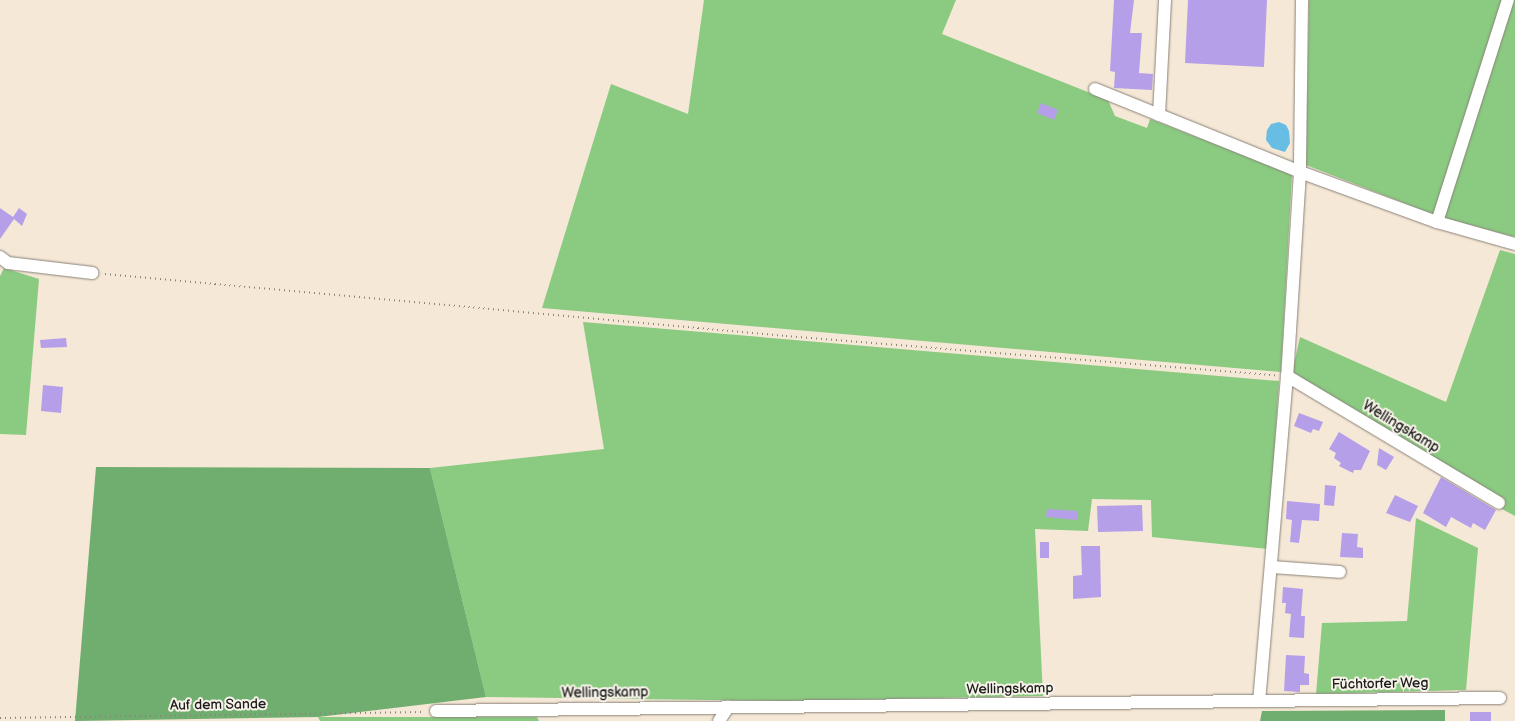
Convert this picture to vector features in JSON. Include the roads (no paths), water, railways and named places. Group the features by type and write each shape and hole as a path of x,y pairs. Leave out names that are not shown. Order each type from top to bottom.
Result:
{"street":[{"path":"1159,115 1165,0"},
{"path":"1260,701 1287,376 1300,172 1302,0"},
{"path":"1437,222 1508,0"},
{"path":"1095,89 1300,172 1437,222 1515,244"},
{"path":"0,257 8,263 92,273"},
{"name":"Wellingskamp","path":"1287,376 1499,503"},
{"path":"1271,567 1340,572"},
{"name":"Füchtorfer Weg","path":"1260,701 1500,698"},
{"name":"Wellingskamp","path":"436,711 1260,701"},
{"path":"719,721 728,707"}],"water":[{"path":"1279,122 1286,125 1289,131 1290,143 1285,152 1272,148 1266,140 1267,130 1271,124"}]}
